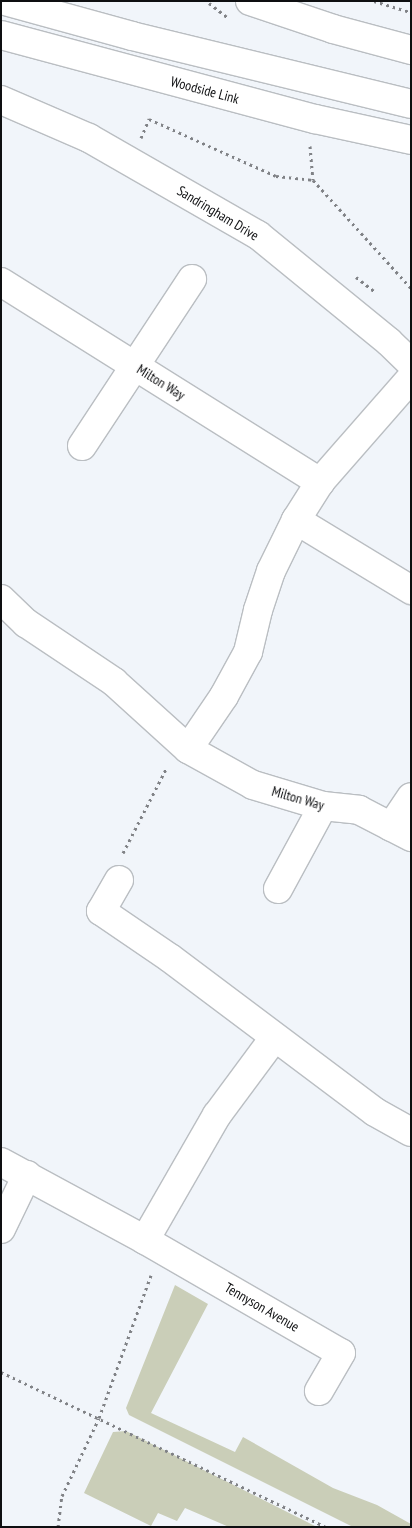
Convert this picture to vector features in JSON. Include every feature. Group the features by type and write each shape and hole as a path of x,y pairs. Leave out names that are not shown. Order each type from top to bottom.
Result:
{"street":[{"path":"5,1 132,36 411,104"},
{"path":"250,1 333,29 411,50"},
{"name":"Woodside Link","path":"1,36 315,119 411,140"},
{"name":"Sandringham Drive","path":"1,100 89,138 258,235 389,342 411,363"},
{"path":"82,446 192,279"},
{"name":"Milton Way","path":"1,282 320,482"},
{"path":"188,748 224,696 248,652 258,610 272,571 296,520 320,482 411,378"},
{"path":"296,520 411,590"},
{"name":"Milton Way","path":"1,599 26,623 114,682 188,748 253,784 323,806 359,810 401,832"},
{"path":"401,832 411,797"},
{"path":"278,889 323,806"},
{"path":"119,880 100,911 170,958 375,1112 411,1132"},
{"path":"146,1240 218,1115 274,1038"},
{"name":"Tennyson Avenue","path":"1,1162 146,1240 341,1353 319,1391"},
{"path":"1,1229 27,1175"}],"path":[{"path":"374,1 411,12"},
{"path":"141,138 149,119 276,176 313,180"},
{"path":"312,137 309,153 313,180 411,288"},
{"path":"119,880 119,860 169,762 188,748"},
{"path":"58,1527 62,1496 99,1418 152,1274"},
{"path":"1,1372 326,1527"}],"green space":[{"path":"175,1285 208,1304 151,1413 235,1452 243,1437 333,1488 377,1505 411,1524 411,1527 353,1527 129,1415 126,1408"},
{"path":"126,1431 317,1527 229,1527 185,1508 177,1521 158,1513 151,1526 84,1493 113,1432"}]}
